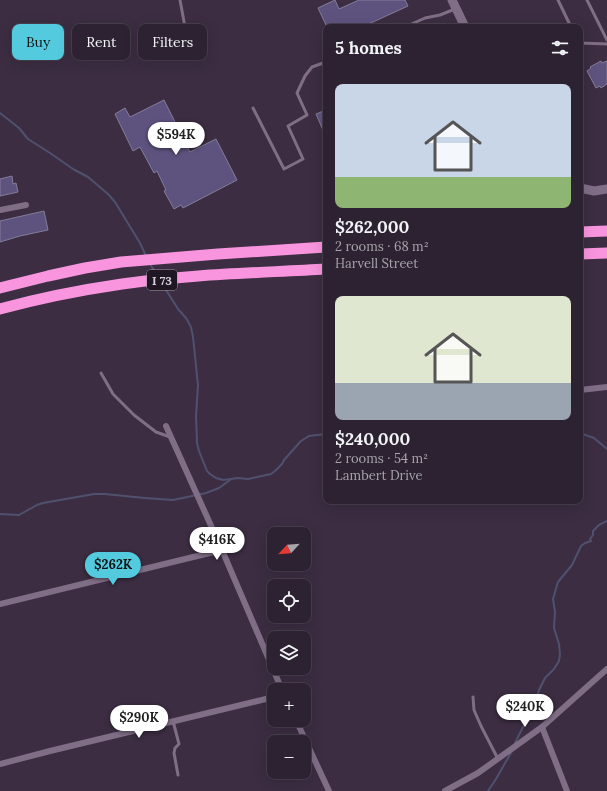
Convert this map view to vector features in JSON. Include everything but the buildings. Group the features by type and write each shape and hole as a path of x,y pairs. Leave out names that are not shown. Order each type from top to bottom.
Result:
{"highway":[{"path":"583,232 607,230"},
{"name":"I 73","path":"0,288 55,274 121,262 323,247"},
{"path":"583,254 607,253"},
{"name":"I 73","path":"0,309 70,293 122,284 180,278 323,269"}],"street":[{"path":"452,0 464,24"},
{"path":"583,189 594,191 607,189"},
{"path":"0,210 26,205"},
{"path":"583,390 607,387"},
{"path":"166,426 222,550 279,683"},
{"path":"0,604 222,550"},
{"path":"445,791 478,773 542,727 607,669"},
{"path":"0,764 267,699"},
{"path":"299,727 329,791"},
{"path":"542,727 567,791"}],"lane":[{"path":"180,0 184,24"},
{"path":"558,0 569,24"},
{"path":"587,0 607,40"},
{"path":"412,24 425,18 440,15 456,9"},
{"path":"583,43 607,44"},
{"path":"253,108 284,169 304,159 288,126 307,115 297,93 305,76 312,68 323,63"},
{"path":"101,373 113,394 134,415 156,432 171,437"},
{"path":"474,696 474,710 498,759"},
{"path":"173,722 179,744 174,748 178,775"}],"waterway":[{"path":"0,113 19,128 28,139 73,169 88,177 108,194 115,202 140,243 146,256"},
{"path":"150,264 157,275"},
{"path":"161,282 191,327 198,385 196,416 197,443 207,471 210,474 223,480 238,478 248,479 271,474 282,464 301,441 309,436 323,434"},
{"path":"583,434 594,438 607,449"},
{"path":"0,514 19,515 43,503 94,494 173,500 206,493 219,488 230,480"},
{"path":"515,743 535,703 545,678 554,669 559,661 559,644 554,628 555,612 553,599 558,582 572,565 581,546 591,541 590,539 593,535 593,531 599,525 607,521"},
{"path":"488,791 512,751"}]}
